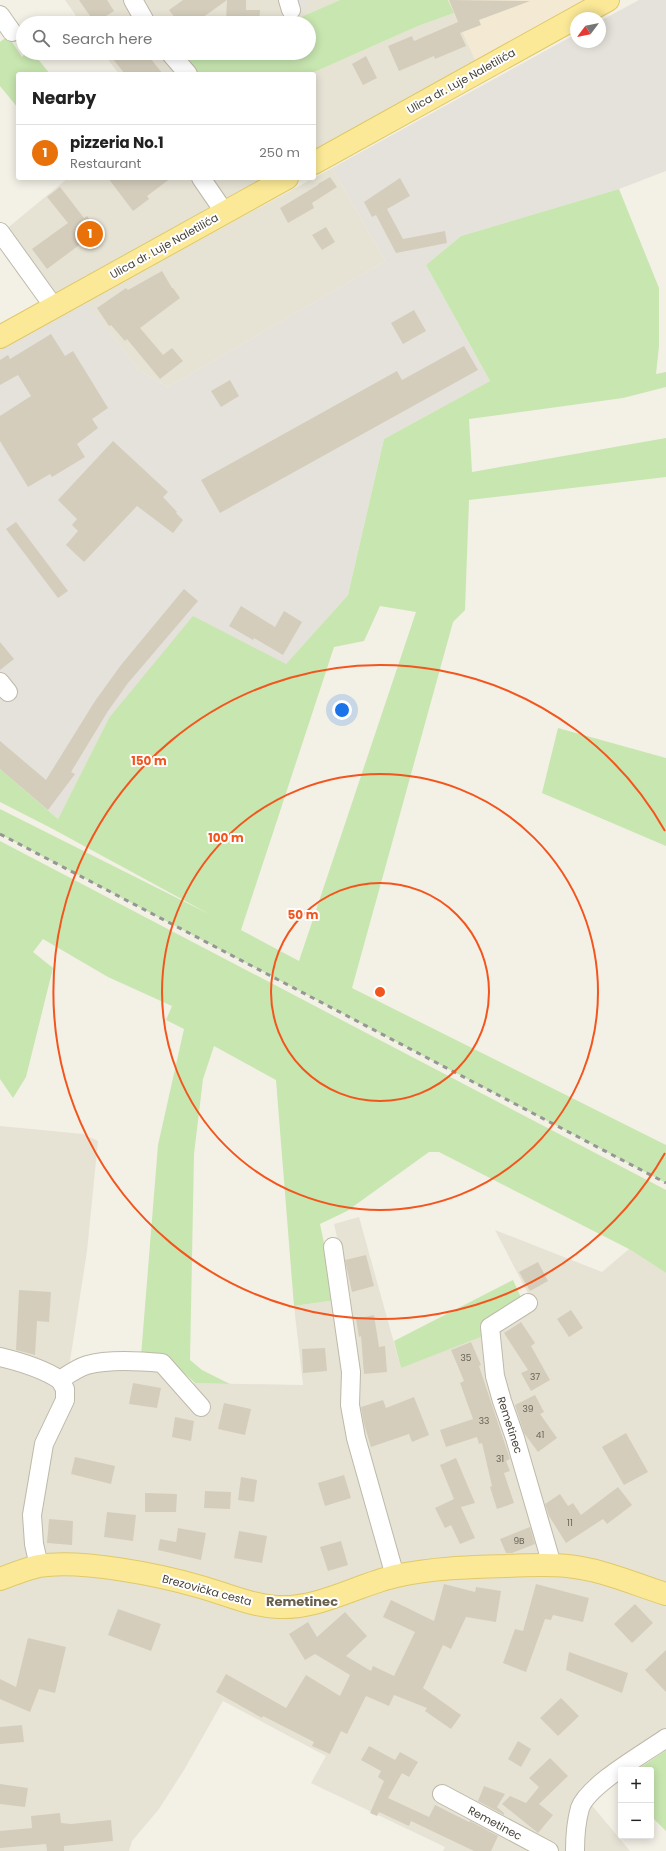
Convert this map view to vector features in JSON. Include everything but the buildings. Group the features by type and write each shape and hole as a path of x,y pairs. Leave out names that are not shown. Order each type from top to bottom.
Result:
{"main road":[{"name":"Ulica dr. Luje Naletilića","path":"316,162 608,0"},
{"name":"Ulica dr. Luje Naletilića","path":"0,337 225,213 276,180"},
{"name":"Brezovička cesta","path":"0,1579 40,1566 70,1565 116,1569 186,1582 260,1604 277,1607 307,1604 395,1576 427,1570 458,1567 552,1565 568,1566 594,1571 666,1594"}],"street":[{"path":"0,15 12,32"},
{"path":"176,60 186,72"},
{"path":"202,180 225,213"},
{"path":"0,232 54,307"},
{"path":"333,1247 351,1372 350,1405 356,1438 395,1576"},
{"name":"Remetinec","path":"528,1303 490,1327 490,1337 498,1389 515,1438 552,1565"},
{"path":"0,1357 29,1365 51,1374 60,1380 65,1389 66,1400 44,1444 32,1515 34,1544 40,1566"},
{"path":"60,1380 88,1364 136,1360 162,1362 201,1407"},
{"path":"575,1851 575,1832 580,1806 594,1788 666,1738"},
{"name":"Remetinec","path":"442,1794 549,1851"}],"shaded area":[{"path":"65,0 340,0 303,16 76,16"},
{"path":"293,0 305,0 307,7 296,10"},
{"path":"448,0 594,0 570,12 477,64"},
{"path":"639,0 666,0 666,171 619,189 461,236 426,265 490,381 384,439 348,595 286,664 109,718 58,819 0,769 0,346 84,299 140,371 168,387 385,261 332,168 570,37 570,48 606,48 606,18"},
{"path":"454,13 477,64 316,154 316,72 314,72 418,26"},
{"path":"108,60 179,60 175,64 181,72 117,72"},
{"path":"332,168 385,261 168,387 140,371 86,302 310,180 316,180 316,177"},
{"path":"66,180 264,180 265,182 55,295 4,231"},
{"path":"0,1126 83,1134 98,1141 87,1251 68,1374 72,1385 86,1372 163,1366 186,1385 195,1383 303,1385 294,1306 351,1298 334,1224 359,1217 401,1368 533,1303 495,1230 602,1272 629,1249 666,1273 666,1732 660,1733 589,1780 579,1790 618,1837 618,1839 620,1839 630,1851 443,1851 445,1847 311,1783 326,1756 223,1701 184,1770 159,1809 132,1841 129,1851 0,1851"}],"green space":[{"path":"340,0 448,0 454,13 418,26 314,72 193,72 183,60 316,60 316,16 303,16"},
{"path":"8,36 16,48 16,60 39,60 48,72 16,72 16,106 0,86 0,42"},
{"path":"619,189 659,288 659,346 656,374 666,372 666,387 623,398 469,419 472,472 666,438 666,477 469,500 465,610 453,622 352,988 666,1145 666,1183 0,834 0,809 211,915 0,802 0,769 58,819 109,718 193,616 286,664 348,595 384,439 490,381 426,265 461,236","holes":["380,606 416,612 299,961 241,930 334,647 364,641"]},
{"path":"558,728 666,758 666,846 542,793"},
{"path":"0,841 666,1190 666,1273 629,1249 439,1152 429,1152 347,1211 320,1224 336,1300 294,1306 276,1080 214,1046 203,1079 194,1154 190,1360 202,1370 230,1384 195,1383 171,1361 141,1356 158,1145 184,1029 166,1020 172,1006 108,977 43,939 33,952 53,968 26,1077 13,1098 0,1079"},
{"path":"513,1280 523,1302 483,1336 401,1368 394,1341"},
{"path":"666,1750 666,1831 654,1819 654,1767 641,1767"}],"railway":[{"path":"0,834 666,1183"}],"place":[{"name":"pizzeria No.1","path":"90,234"}],"district":[{"name":"Remetinec","path":"302,1601"}]}
